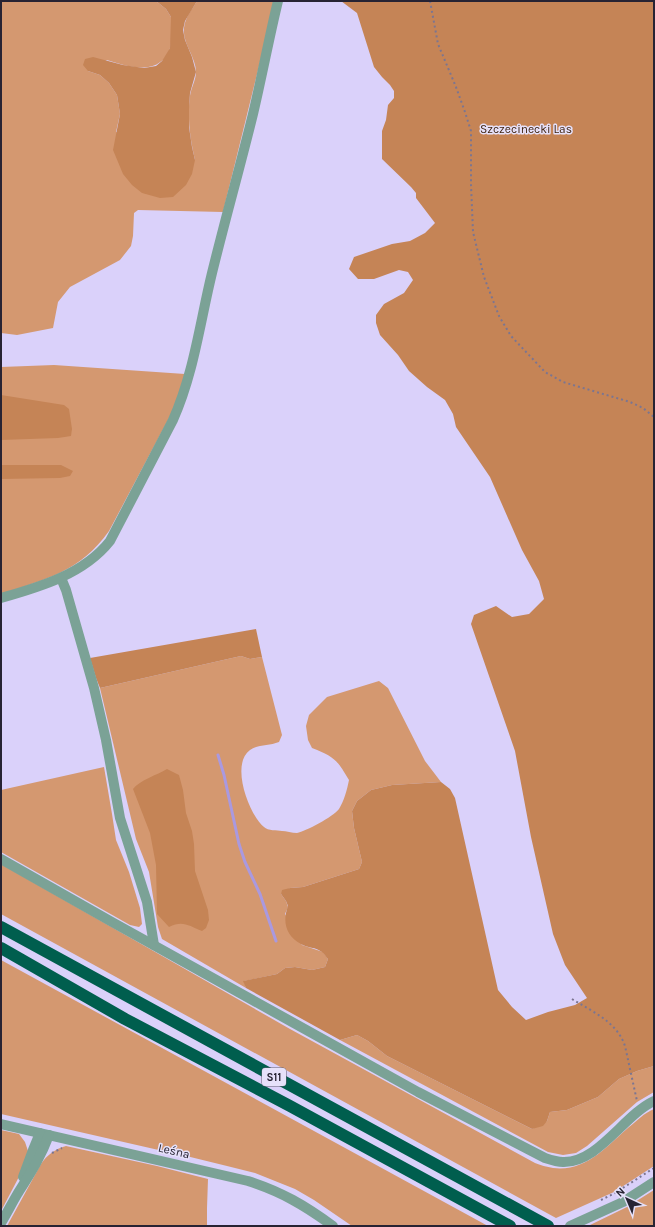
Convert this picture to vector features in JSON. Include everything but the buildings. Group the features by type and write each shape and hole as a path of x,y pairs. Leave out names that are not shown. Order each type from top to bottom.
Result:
{"highway":[{"name":"S11","path":"1,927 548,1226"},
{"name":"S11","path":"1,948 125,1018 510,1226"}],"street":[{"path":"1,598 61,578 95,557 110,541 174,420 189,376 221,236 253,112 278,1"},
{"path":"61,578 66,590 94,688 106,740 120,818 147,902 154,945"},
{"path":"1,859 418,1092 545,1158 563,1162 579,1160 593,1152 640,1109 654,1101"},
{"name":"Leśna","path":"1,1124 257,1184 305,1206 333,1226"},
{"path":"1,1223 17,1194 33,1150 45,1134"},
{"path":"570,1226 622,1202 654,1182"}],"path":[{"path":"430,1 438,44 456,87 470,131 474,232 484,277 499,316 511,336 544,372 563,382 630,402 643,408 654,417"},
{"path":"572,1000 604,1019 615,1028 623,1038 626,1046 635,1097 640,1109"},
{"path":"50,1154 61,1148 65,1148"},
{"path":"596,1202 615,1193 654,1168"}],"shaded area":[{"path":"1,1 156,1 166,9 171,17 171,45 165,57 159,63 143,68 107,60 88,71 100,75 109,83 117,95 120,114 116,132 195,160 190,136 189,112 191,90 196,72 194,61 184,34 187,17 197,1 275,1 223,212 138,210 134,213 131,246 120,260 70,287 58,302 53,328 17,335 1,333"},
{"path":"54,365 185,374 177,403 109,531 98,545 74,565 61,572 33,584 1,594 1,367"},
{"path":"241,656 250,659 262,657 282,735 279,742 250,750 244,757 242,766 244,789 248,801 258,821 264,827 270,830 297,833 307,830 331,816 339,809 349,780 335,760 312,748 308,740 306,726 309,715 327,697 379,681 388,688 425,761 441,782 392,785 371,790 357,801 352,811 354,828 362,862 359,869 303,887 290,888 281,894 288,907 285,914 302,945 323,952 328,959 325,967 312,970 295,967 285,968 277,974 244,981 246,988 162,939 158,927 149,872 136,839 100,688"},
{"path":"104,767 116,840 129,872 140,908 142,924 139,927 130,925 1,852 1,790"},
{"path":"1,864 290,1029 537,1164 553,1168 565,1168 576,1166 585,1162 604,1150 629,1127 654,1109 654,1166 614,1192 556,1218 1,914"},
{"path":"1,960 488,1226 352,1226 295,1189 255,1173 170,1151 163,1151 1,1114"},
{"path":"357,1035 368,1041 387,1056 532,1129 547,1121 550,1112 567,1110 598,1097 619,1079 637,1071 654,1066 654,1092 637,1102 587,1146 576,1153 563,1155 548,1152 340,1040"},
{"path":"1,1130 19,1134 25,1142 28,1151 21,1173 1,1211"},
{"path":"66,1146 208,1179 207,1226 7,1226 43,1161 55,1151"},
{"path":"654,1190 654,1226 588,1226 627,1207"}],"green space":[{"path":"156,1 197,1 185,21 183,30 196,72 190,93 189,109 189,127 195,160 192,174 186,185 173,197 160,198 142,193 132,185 123,174 113,150 120,114 117,95 109,83 100,75 88,71 83,65 85,59 93,57 123,65 144,68 156,66 162,61 170,48 171,17 166,9"},
{"name":"Szczecinecki Las","path":"341,1 654,1 654,1066 637,1071 619,1079 598,1097 567,1110 550,1112 547,1121 543,1126 532,1129 387,1056 368,1041 357,1035 340,1040 246,988 243,981 277,974 285,968 295,967 312,970 325,967 328,959 323,953 317,949 301,944 289,933 285,918 288,906 281,894 282,890 303,887 359,869 362,862 354,828 352,811 357,801 371,790 392,785 441,782 450,789 455,798 498,990 512,1007 526,1020 548,1012 575,1005 587,998 565,965 553,934 531,837 515,751 471,624 474,615 496,606 512,617 529,614 544,599 539,581 522,550 490,477 456,427 453,414 445,400 409,371 398,355 380,335 376,323 376,315 384,304 404,293 413,280 408,272 399,270 374,279 358,279 349,269 354,257 392,244 410,241 425,233 435,223 416,198 416,193 382,159 382,131 386,120 388,105 394,98 394,91 374,67 357,13"},
{"path":"1,395 64,405 69,409 72,429 71,436 58,438 1,440"},
{"path":"1,465 61,465 73,471 70,476 60,478 1,479"},
{"path":"256,629 262,657 250,659 241,656 100,688 90,658"},
{"path":"167,769 179,775 183,790 186,813 192,831 195,871 208,910 209,920 206,928 202,931 182,924 169,927 157,914 156,865 150,833 133,789 144,780"}],"waterway":[{"path":"218,755 224,775 239,844 245,862 260,894 276,941"}]}
